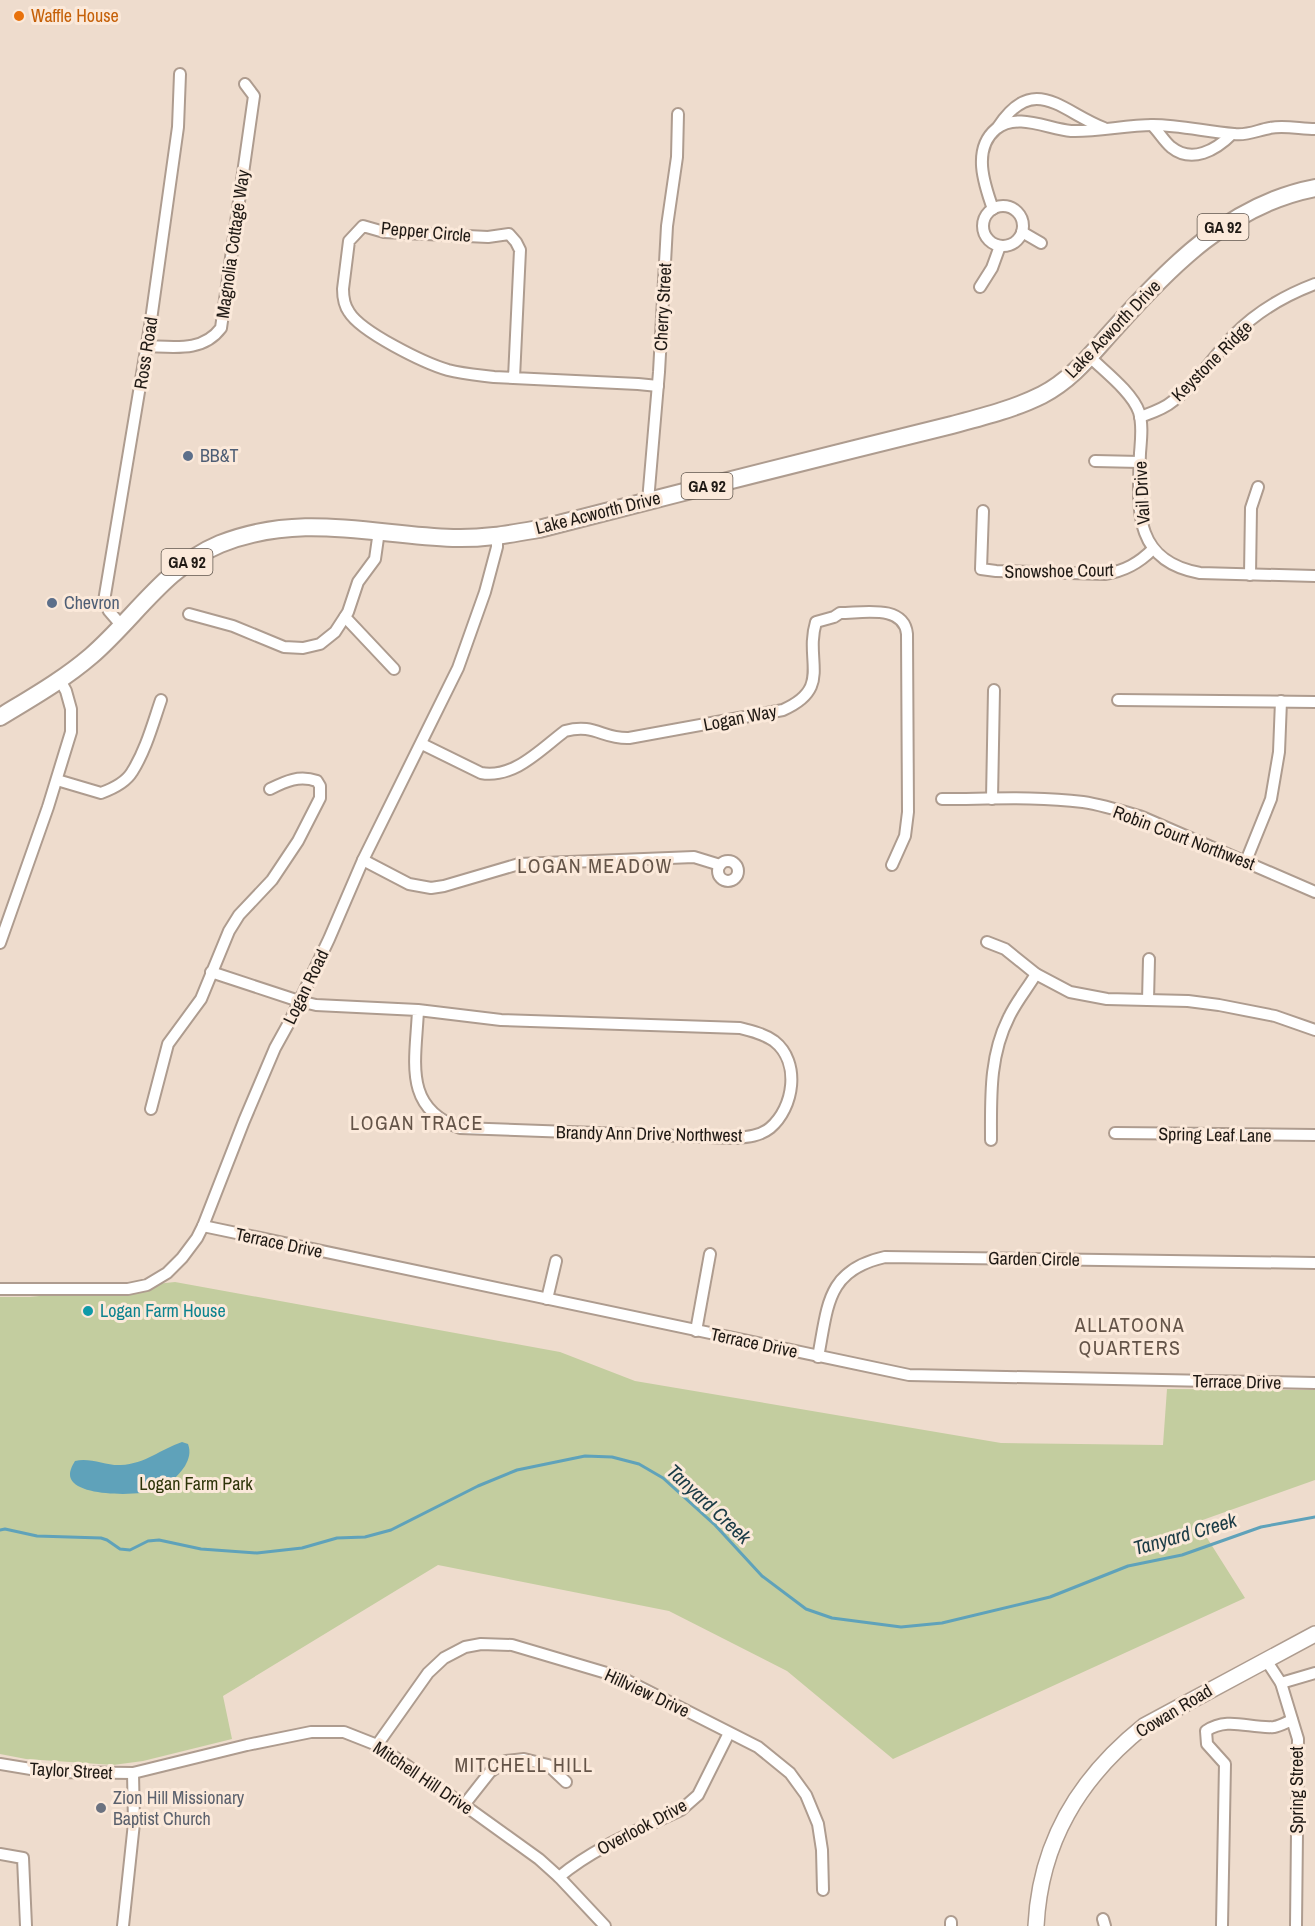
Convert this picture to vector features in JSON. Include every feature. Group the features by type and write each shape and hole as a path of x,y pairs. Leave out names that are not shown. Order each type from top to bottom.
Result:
{"main road":[{"name":"Lake Acworth Drive","path":"0,717 60,680 91,656 169,577 191,559 220,544 253,534 314,526 453,538 497,536 539,529 1007,409 1054,388 1078,369 1146,292 1207,238 1261,204 1315,188"},
{"name":"Cowan Road","path":"1036,1926 1042,1879 1058,1830 1083,1788 1100,1766 1144,1726 1315,1634"}],"street":[{"name":"Ross Road","path":"121,625 104,601 147,346 178,127 180,74"},
{"name":"Magnolia Cottage Way","path":"147,346 197,345 213,338 221,328 254,96 245,84"},
{"path":"998,128 1009,111 1028,101 1038,99 1051,100 1087,122 1106,129"},
{"name":"Cherry Street","path":"648,501 658,386 667,226 677,157 678,114"},
{"path":"993,209 982,174 982,149 988,137 1008,122 1022,122 1068,131 1152,125 1178,126 1232,134 1247,134 1271,127 1315,129"},
{"path":"1152,125 1173,148 1195,155 1210,151 1232,134"},
{"path":"1005,206 1018,212 1023,223 1022,232 1019,239 1012,244 1000,246 989,241 983,226 988,212 1005,206"},
{"name":"Pepper Circle","path":"514,378 520,250 509,234 488,237 384,232 363,226 354,234 349,241 344,297 349,313 356,321 436,366 465,374 514,378 658,386"},
{"path":"1022,232 1041,243"},
{"path":"980,287 999,255 1000,246"},
{"name":"Keystone Ridge","path":"1140,417 1166,407 1180,396 1234,334 1249,321 1289,296 1315,284"},
{"path":"1090,357 1120,385 1135,404 1140,417"},
{"name":"Vail Drive","path":"1140,417 1140,517 1148,542 1153,549 1173,566 1185,571 1315,576"},
{"path":"1095,461 1140,462"},
{"path":"1250,575 1251,508 1258,487"},
{"name":"Snowshoe Court","path":"983,511 981,569 1008,572 1105,574 1118,572 1131,566 1153,549"},
{"path":"189,614 232,626 284,647 303,648 320,644 345,617 358,582 375,559 379,531"},
{"name":"Logan Road","path":"0,1289 106,1290 147,1285 167,1273 197,1239 275,1048 329,939 363,860 422,744 469,641 498,547 497,536"},
{"name":"Logan Way","path":"422,744 481,773 492,775 513,770 565,731 573,729 589,728 612,736 629,738 783,710 806,696 812,686 815,674 812,637 816,622 840,613 890,613 903,621 908,646 908,812 905,836 892,865"},
{"path":"345,617 394,669"},
{"path":"0,943 57,780 71,732 72,720 66,691 60,680"},
{"path":"992,799 994,690"},
{"path":"57,780 101,793 115,788 132,773 161,700"},
{"path":"1118,700 1315,702"},
{"path":"1246,861 1271,799 1279,752 1281,701"},
{"path":"152,1109 168,1044 201,999 229,931 239,915 272,880 298,841 320,798 321,791 317,781 303,778 291,779 270,789"},
{"name":"Robin Court Northwest","path":"942,799 1059,800 1114,809 1142,817 1315,892"},
{"path":"363,860 409,884 431,888 519,864 541,862 694,858 720,865"},
{"path":"987,942 1005,949 1036,974 1070,992 1107,999 1188,1001 1249,1010 1315,1030"},
{"path":"1148,1000 1149,959"},
{"name":"Brandy Ann Drive Northwest","path":"211,972 316,1005 418,1010 501,1020 740,1028 766,1036 777,1043 790,1070 789,1101 775,1123 750,1137 460,1128 433,1114 426,1107 418,1092 416,1069 418,1010"},
{"path":"991,1140 992,1082 997,1047 1008,1019 1036,974"},
{"name":"Spring Leaf Lane","path":"1115,1133 1315,1136"},
{"name":"Terrace Drive","path":"203,1226 909,1375 1315,1383"},
{"path":"696,1331 710,1254"},
{"name":"Garden Circle","path":"818,1357 834,1289 851,1270 872,1260 885,1257 1315,1263"},
{"path":"547,1299 556,1261"},
{"name":"Hillview Drive","path":"377,1745 428,1673 444,1658 465,1647 498,1643 523,1648 620,1677 758,1747 790,1773 806,1795 820,1836 823,1890"},
{"name":"Spring Street","path":"1266,1660 1281,1683 1298,1739 1296,1926"},
{"path":"1281,1683 1315,1672"},
{"path":"1222,1926 1225,1764 1207,1744 1206,1731 1216,1724 1234,1723 1274,1727 1292,1720"},
{"name":"Mitchell Hill Drive","path":"133,1773 311,1732 344,1732 377,1745 538,1859 559,1877 605,1926"},
{"name":"Overlook Drive","path":"559,1877 596,1851 681,1810 691,1802 698,1795 729,1733"},
{"path":"464,1805 490,1772 506,1761 524,1759 548,1765 566,1782"},
{"name":"Taylor Street","path":"0,1764 49,1772 133,1773 134,1823 123,1926"},
{"path":"0,1854 23,1858 26,1926"}],"green space":[{"name":"Logan Farm Park","path":"175,1282 560,1352 635,1381 1001,1443 1163,1445 1167,1389 1315,1390 1315,1480 1197,1522 1245,1598 893,1759 787,1671 669,1611 438,1565 223,1696 232,1739 143,1761 113,1765 26,1759 0,1754 0,1297 30,1297"}],"water":[{"path":"182,1442 188,1444 189,1450 185,1466 165,1486 156,1490 110,1494 85,1489 76,1485 70,1477 75,1461 86,1460 115,1465 130,1464"}],"waterway":[{"name":"Tanyard Creek","path":"0,1530 37,1536 101,1538 120,1549 130,1550 148,1541 159,1540 201,1549 257,1553 302,1548 337,1538 365,1537 391,1530 478,1486 517,1470 585,1456 612,1457 639,1464 663,1478 715,1525 762,1576 806,1609 832,1618 901,1627 942,1623 1050,1597 1128,1566 1182,1555 1261,1527 1315,1517"}],"place":[{"name":"Waffle House","path":"19,16"},
{"name":"BB&T","path":"188,456"},
{"name":"Chevron","path":"52,603"},
{"name":"Logan Farm House","path":"88,1311"},
{"name":"Zion Hill Missionary Baptist Church","path":"101,1808"}],"district":[{"name":"LOGAN MEADOW","path":"595,866"},
{"name":"LOGAN TRACE","path":"417,1123"},
{"name":"ALLATOONA QUARTERS","path":"1130,1336"},
{"name":"MITCHELL HILL","path":"524,1765"}]}
